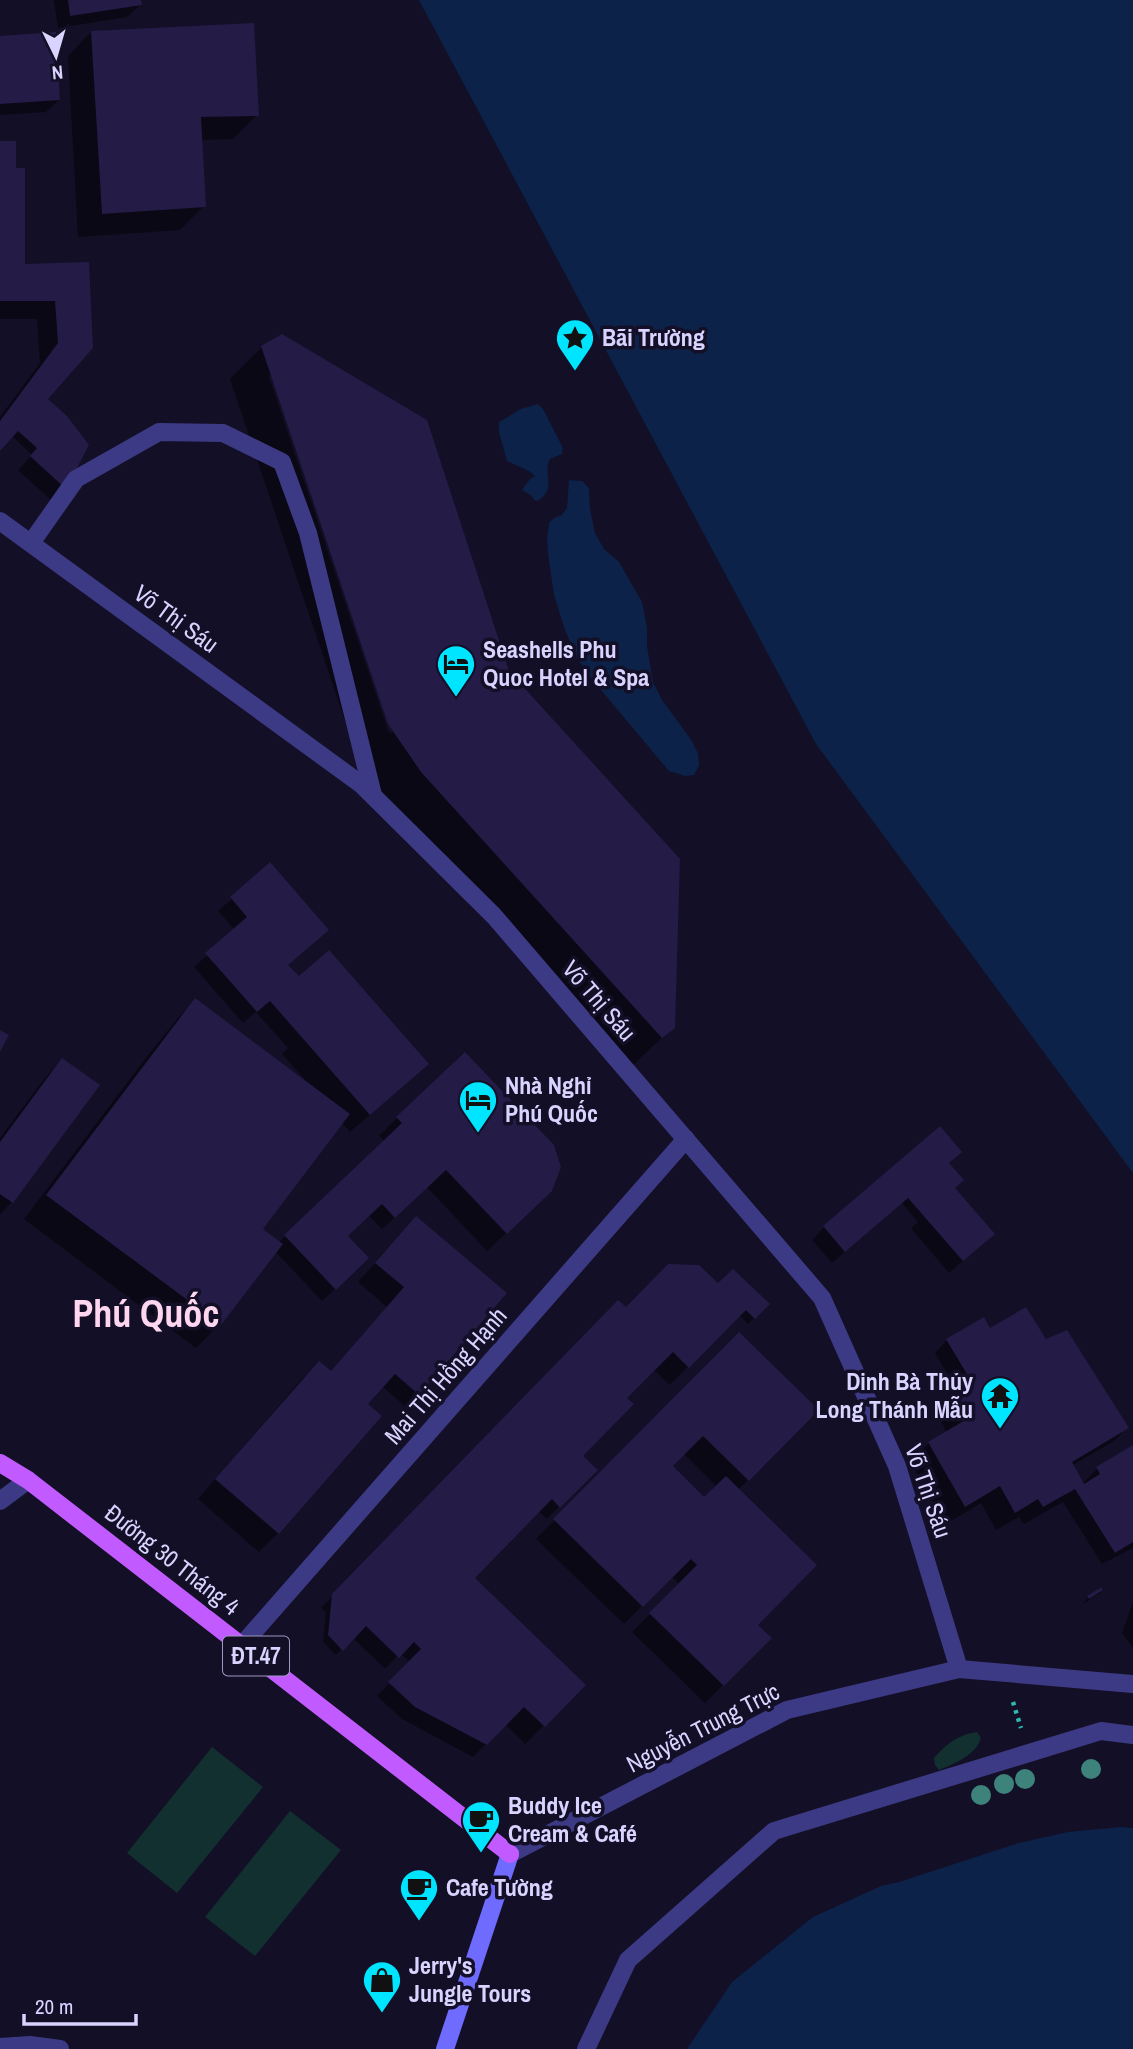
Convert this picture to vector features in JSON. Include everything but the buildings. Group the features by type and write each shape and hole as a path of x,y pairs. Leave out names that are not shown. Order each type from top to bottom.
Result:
{"main road":[{"name":"Đường 30 Tháng 4","path":"0,1463 28,1480 510,1854"},
{"path":"445,2049 510,1854"}],"street":[{"path":"30,543 76,479 159,432 223,433 282,463 308,533 373,795"},
{"name":"Võ Thị Sáu","path":"0,521 373,795 494,916 822,1298 897,1466 959,1669"},
{"name":"Mai Thị Hồng Hạnh","path":"242,1645 686,1139"},
{"path":"0,1501 28,1480"},
{"name":"Nguyễn Trung Trực","path":"510,1854 787,1710 959,1669 1133,1684"},
{"path":"586,2049 628,1960 774,1831 1101,1731 1133,1735"},
{"path":"0,2047 30,2045 60,2049"}],"green space":[{"path":"977,1732 981,1738 974,1749 964,1758 939,1770 934,1758 948,1744"},
{"path":"212,1747 263,1787 177,1893 127,1853"},
{"path":"290,1811 341,1850 255,1956 205,1917"}],"water":[{"path":"419,0 1133,0 1133,1173 816,744"},
{"path":"538,404 563,448 562,454 550,459 547,492 537,501 522,490 535,476 507,461 499,422 521,409"},
{"path":"569,480 582,481 589,488 595,533 604,549 619,562 642,602 653,682 698,754 699,765 694,775 685,776 669,771 591,678 577,658 565,630 554,595 547,539 549,523 562,515 567,508"},
{"path":"1133,1828 1133,2049 687,2049 732,1982 813,1917 881,1886 1019,1843 1068,1832"}],"place":[{"name":"Bãi Trường","path":"575,372"},
{"name":"Seashells Phu Quoc Hotel & Spa","path":"456,698"},
{"name":"Nhà Nghỉ Phú Quốc","path":"478,1134"},
{"name":"Dinh Bà Thủy Long Thánh Mẫu","path":"1000,1430"},
{"name":"Buddy Ice Cream & Café","path":"481,1854"},
{"name":"Cafe Tường","path":"419,1922"},
{"name":"Jerry's Jungle Tours","path":"382,2014"}],"district":[{"name":"Phú Quốc","path":"146,1314"}]}
